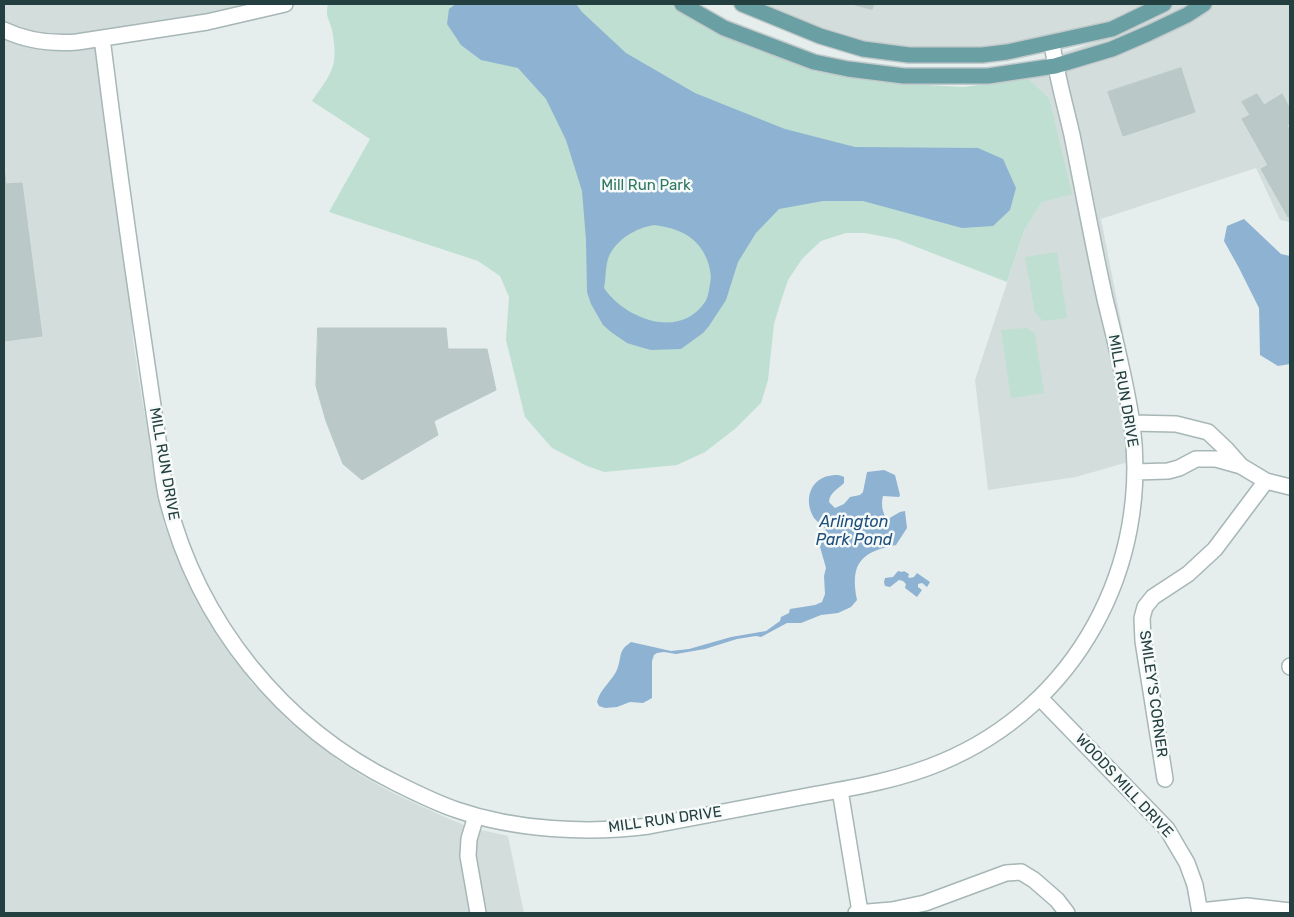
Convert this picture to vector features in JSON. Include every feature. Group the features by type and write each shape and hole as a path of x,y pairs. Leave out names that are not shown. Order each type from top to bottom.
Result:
{"main road":[{"path":"682,4 724,28 814,62 848,69 904,76 988,76 1055,66 1112,48 1149,33 1187,15 1204,4"},
{"path":"742,4 820,36 854,46 909,56 982,55 1052,43 1112,29 1164,4"}],"street":[{"path":"4,30 30,40 60,43 207,22 285,4"},
{"name":"MILL RUN DRIVE","path":"102,38 120,181 167,499 184,552 217,620 240,654 290,712 345,755 380,776 449,807 476,816 548,828 616,830 649,826 840,790 920,771 942,762 988,738 1040,698 1056,682 1098,621 1112,587 1129,536 1135,472 1132,423 1071,130 1055,66 1052,43"},
{"path":"1132,423 1176,424 1208,432 1241,466"},
{"path":"1135,472 1168,471 1179,468 1196,459 1216,459 1241,466 1266,480 1290,487"},
{"name":"SMILEY'S CORNER","path":"1165,779 1143,641 1142,618 1145,606 1153,597 1188,574 1215,549 1266,480"},
{"name":"WOODS MILL DRIVE","path":"1040,698 1167,829 1187,863 1195,885 1200,912"},
{"path":"840,790 858,913 892,910 926,903 1006,873 1021,872 1052,895 1067,913"},
{"path":"476,816 469,839 468,856 478,913"},
{"path":"1200,912 1290,911"}],"shaded area":[{"path":"4,4 285,4 102,38 127,230 133,340 164,524 195,596 227,649 252,683 290,722 338,760 364,777 393,793 447,818 472,828 508,836 524,913 4,913"},
{"path":"742,4 1290,4 1290,222 1280,220 1256,168 1101,219 1137,403 1142,458 1076,477 988,490 975,380 1024,231 1042,202 1049,98 1029,79 1063,53 1114,35 1007,52 862,49"}],"green space":[{"name":"Mill Run Park","path":"328,4 671,4 730,37 814,71 878,82 963,87 1029,79 1049,98 1072,194 1042,202 1024,231 1007,282 896,239 865,233 846,233 821,241 802,259 788,280 774,324 768,380 761,403 736,428 705,452 677,465 604,472 587,466 552,448 525,417 506,340 509,297 500,276 478,261 329,212 370,139 312,101 329,76 334,61 334,42 327,15"},
{"path":"1057,252 1067,318 1043,321 1035,312 1025,257"},
{"path":"1027,328 1035,334 1044,393 1011,398 1001,330"}],"water":[{"path":"456,4 576,4 582,12 626,53 695,93 785,129 855,147 978,148 1003,159 1016,188 1010,210 993,226 962,228 863,201 823,201 779,209 756,233 738,262 726,300 703,333 681,349 651,350 627,343 603,325 591,304 587,292 586,240 582,191 566,140 546,99 518,68 481,60 461,45 447,24 449,9","holes":["654,225 680,231 694,240 704,253 711,276 707,298 694,314 682,320 668,322 653,321 625,309 604,288 609,256 617,244 628,235 641,229"]},
{"path":"1244,219 1281,254 1290,256 1290,364 1278,366 1260,355 1259,308 1224,241 1227,226"},
{"name":"Arlington Park Pond","path":"884,470 895,475 900,495 899,497 883,496 883,512 888,519 905,511 907,528 896,545 874,551 860,562 855,577 857,600 851,607 838,613 821,615 801,623 787,623 761,637 737,639 705,649 676,654 657,653 652,661 652,698 643,703 630,702 617,707 605,708 599,706 597,702 599,697 616,672 622,651 631,642 671,651 689,649 731,637 766,631 780,621 781,617 789,613 790,609 822,602 825,594 824,576 826,568 820,547 826,529 814,518 811,512 809,505 810,493 816,482 828,476 838,475 844,477 844,483 832,493 829,502 835,508 844,504 850,497 860,495 863,492 867,472"},
{"path":"898,571 904,571 909,574 908,577 910,578 914,577 917,573 930,582 927,587 922,583 918,584 918,587 922,590 917,597 905,588 906,584 903,581 899,580 890,587 885,586 885,578 893,577"}],"building":[{"path":"852,4 874,4 872,9"},
{"path":"1181,68 1195,112 1123,136 1108,92"},
{"path":"1257,94 1264,105 1282,94 1290,109 1290,123 1287,125 1290,131 1290,216 1288,217 1261,169 1268,165 1242,119 1250,115 1242,102"},
{"path":"4,168 6,184 22,183 42,336 4,341"},
{"path":"318,328 446,328 448,349 487,349 496,390 434,421 438,435 362,480 343,464 326,421 316,386"}]}
